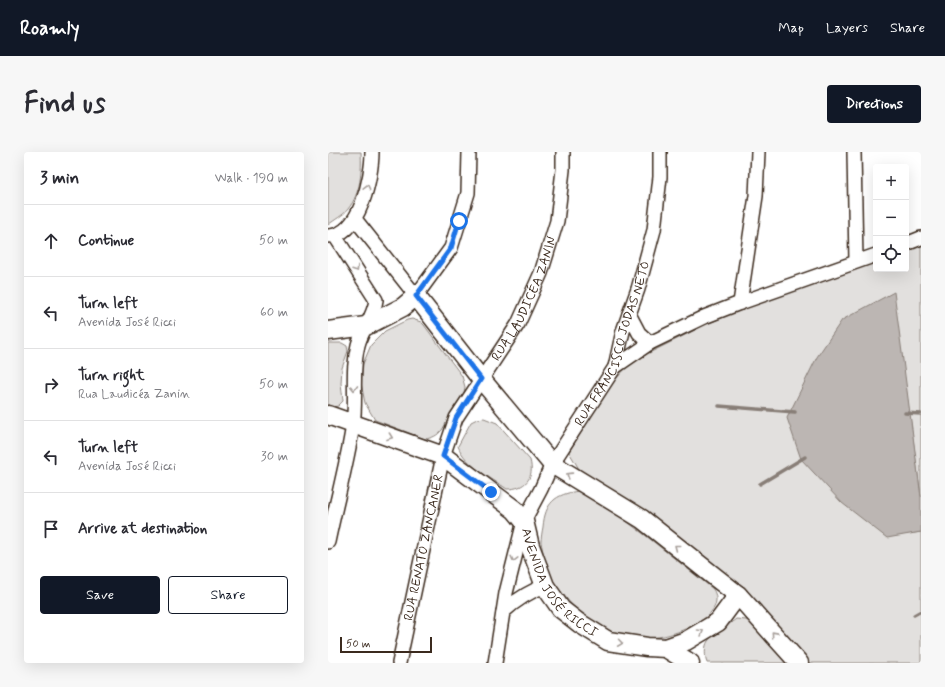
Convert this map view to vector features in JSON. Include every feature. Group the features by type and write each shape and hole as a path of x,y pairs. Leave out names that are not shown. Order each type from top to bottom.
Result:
{"street":[{"path":"328,542 330,519 353,424 354,375 358,345 375,310 376,300 332,236 346,229 354,219 366,192 372,163 372,152"},
{"path":"328,331 366,326 403,307 416,296 451,248 468,193 469,152"},
{"name":"RUA LAUDICÉA ZANIN","path":"443,456 456,418 518,324 541,273 557,221 563,170 563,152"},
{"name":"RUA FRANCISCO JODAS NETO","path":"495,663 506,593 524,522 552,464 615,367 623,332 638,289 654,230 660,177 660,152"},
{"path":"740,303 756,196 758,152"},
{"path":"854,152 856,261"},
{"path":"354,219 481,379 552,464 642,519 738,595 799,663"},
{"path":"909,243 921,238"},
{"path":"615,367 650,343 704,318 740,303 873,256"},
{"path":"629,314 639,333 650,343"},
{"name":"AVENIDA JOSÉ RICCI","path":"328,415 443,456 515,510 524,522 530,546 545,586 562,609 578,623 608,641 647,647 666,648 690,663"},
{"name":"RUA RENATO ZANCANER","path":"399,663 443,456"},
{"path":"503,612 515,601 545,586"},
{"path":"666,648 686,641 718,622 738,595"}],"shaded area":[{"path":"328,152 361,152 361,174 356,196 352,203 344,213 328,225"},
{"path":"921,245 921,497 893,293 886,537 921,532 921,663 808,663 779,631 646,514 579,469 569,452 612,383 628,366 645,355 707,324 742,309 873,263 873,272 909,272 909,250"},
{"path":"894,292 921,497 921,532 887,538 842,503 801,459 787,418 817,357 842,320"},
{"path":"412,319 421,322 424,325 462,376 465,387 464,393 442,430 438,434 425,439 375,420 365,403 361,383 363,364 371,345 385,331"},
{"path":"328,343 342,343 347,346 348,351 342,368 341,383 343,401 338,406 333,407 328,405"},
{"path":"484,418 497,423 530,460 530,477 524,485 507,489 472,465 461,453 458,446 471,422"},
{"path":"579,491 599,501 713,589 716,599 714,607 708,615 699,622 677,632 652,638 640,638 622,635 602,629 588,620 576,609 565,597 551,577 541,542 544,519 549,506 558,497 571,492"},
{"path":"736,619 750,622 787,663 707,663 705,652 708,641"}],"waterway":[{"path":"719,406 795,412"},
{"path":"905,413 921,414"},
{"path":"760,484 805,457"},
{"path":"914,615 921,611"}],"route":[{"path":"459,221 451,248 416,296 481,379 456,418 443,456 491,492"}]}
